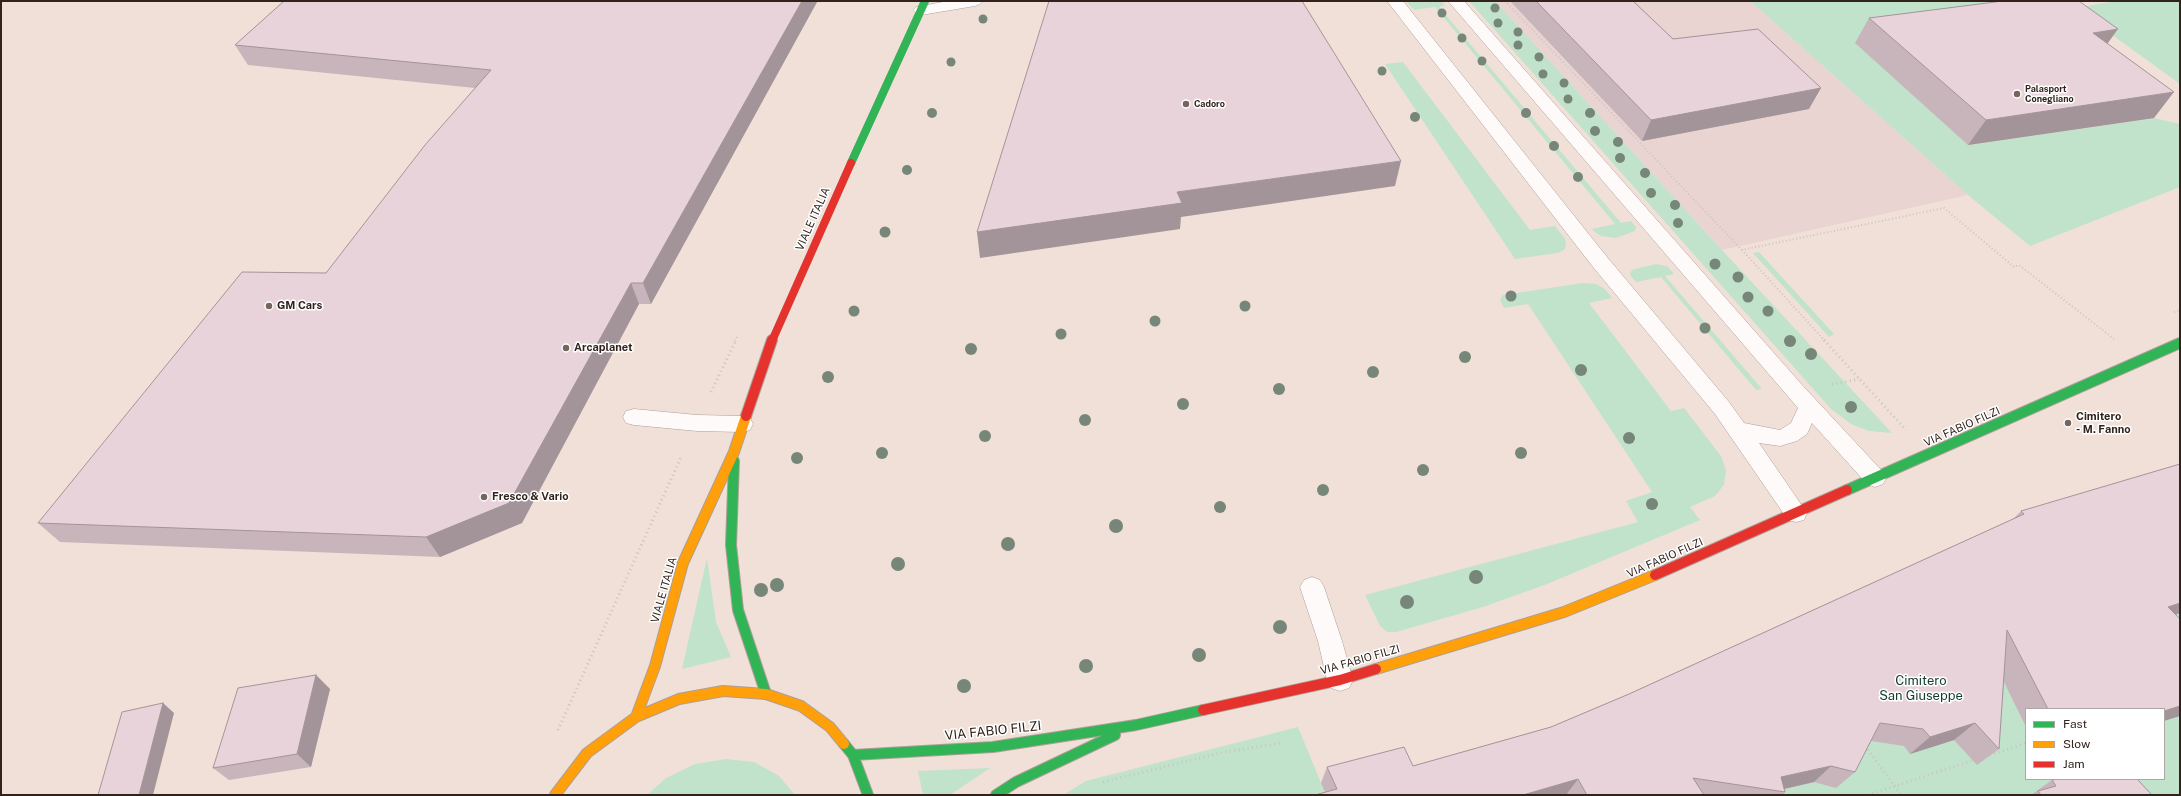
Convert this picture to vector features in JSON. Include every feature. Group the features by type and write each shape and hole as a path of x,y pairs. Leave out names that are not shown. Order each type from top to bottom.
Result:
{"main road":[{"name":"VIALE ITALIA","path":"636,717 655,666 683,563 734,452 742,424 774,334 923,6"},
{"name":"VIA FABIO FILZI","path":"853,755 994,747 1136,726 1340,680 1564,612 1617,592 2180,343"},
{"name":"VIALE ITALIA","path":"734,452 731,546 738,610 766,694"},
{"path":"555,795 587,753 636,717 679,699 724,691 766,694 801,706 824,722 830,727 853,755 868,795"},
{"name":"VIA FABIO FILZI","path":"996,795 1016,782 1136,726"}],"lane":[{"path":"923,6 974,1"},
{"path":"1395,1 1600,262 1722,408 1796,513"},
{"path":"1456,1 1810,406 1875,478"},
{"path":"1736,429 1763,436 1780,438 1789,435 1798,428 1810,406"},
{"path":"634,417 697,423 742,424"},
{"path":"1312,587 1330,641 1340,680"}],"path":[{"path":"1506,1 1742,250 1906,430"},
{"path":"1742,250 1944,208 2014,267 2019,265 2117,342"},
{"path":"1830,384 1859,379"},
{"path":"557,731 682,455"},
{"path":"1095,784 1220,753 1282,743"},
{"path":"1863,743 1901,795"},
{"path":"1868,795 2025,743"}],"shaded area":[{"path":"1495,1 1750,1 1968,195 1722,250"}],"green space":[{"path":"1406,1 1441,1 1445,5 1439,7 1621,223 1631,221 1636,227 1635,231 1616,238 1601,236 1592,229 1615,224 1435,7 1414,10"},
{"path":"1469,1 1495,1 1722,250 1892,433 1869,431 1851,424 1831,409"},
{"path":"1750,1 2030,1 1968,145 2154,118 2180,124 2180,187 2030,246 1968,195"},
{"path":"2116,1 2180,1 2180,84 2075,8"},
{"path":"1403,62 1530,230 1555,226 1565,239 1566,245 1564,250 1557,253 1515,259 1385,64"},
{"path":"1759,252 1834,334 1829,337 1753,253"},
{"path":"1656,264 1667,266 1674,274 1665,276 1762,389 1756,390 1661,277 1636,282 1630,275 1631,271 1635,269"},
{"path":"1583,283 1596,284 1605,289 1612,298 1589,303 1671,411 1684,408 1721,456 1726,470 1724,485 1715,496 1690,507 1700,520 1547,584 1483,607 1396,632 1387,632 1380,626 1365,595 1638,522 1626,501 1652,492 1528,304 1504,308 1500,300 1503,295"},
{"name":"Cimitero San Giuseppe","path":"2180,477 2180,795 1063,795 1086,781 1298,727 1321,783 1405,782 1540,744"},
{"path":"707,558 716,622 731,657 682,669"},
{"path":"726,759 754,762 779,776 795,795 647,795 666,778 695,764"},
{"path":"990,768 950,795 923,795 918,771"}],"building":[{"path":"284,1 802,1 643,283 631,283 509,503 426,537 38,523 242,272 326,273 425,145 491,70 235,45"},
{"name":"Cadoro","path":"1049,1 1302,1 1401,161 1177,192 1182,203 977,232"},
{"path":"1536,1 1633,1 1673,39 1758,29 1821,88 1651,120"},
{"name":"Palasport Conegliano","path":"2003,1 2079,1 2118,29 2093,33 2174,92 1986,120 1869,18"},
{"name":"Cimitero San Giuseppe","path":"2180,464 2180,603 2168,607 2180,619 2180,706 2165,711 2165,708 2047,708 2007,630 1999,749 1975,723 1930,737 1923,729 1880,723 1855,772 1831,766 1781,777 1785,792 1693,778 1704,795 1587,795 1578,779 1523,795 1315,795 1337,789 1327,767 1404,747 1413,766 1551,727 1629,694 2024,514 2021,511"},
{"path":"316,675 297,754 213,768 238,688"},
{"path":"163,703 139,795 98,795 122,712"},
{"path":"2052,780 2138,780 2152,795 2041,795 2038,791 2056,786"}],"traffic: fast":[{"path":"851,163 925,1"},
{"path":"1847,490 2180,343"},
{"path":"734,461 731,545 738,610 766,694"},
{"path":"853,755 993,747 1136,725 1203,710"},
{"path":"996,795 1016,782 1115,735"},
{"path":"844,744 853,755 868,795"}],"traffic: slow":[{"path":"636,717 655,666 683,563 734,452 746,416"},
{"path":"1376,669 1564,612 1655,575"},
{"path":"555,795 587,753 636,717 679,699 723,691 766,694 801,706 830,727 844,744"}],"traffic: jam":[{"path":"746,416 774,334 851,163"},
{"path":"1655,575 1847,490"},
{"path":"1203,710 1340,680 1376,669"}],"place":[{"name":"Palasport Conegliano","path":"2017,94"},
{"name":"Cadoro","path":"1186,104"},
{"name":"GM Cars","path":"269,306"},
{"name":"Arcaplanet","path":"566,348"},
{"name":"Cimitero - M. Fanno","path":"2068,423"},
{"name":"Fresco & Vario","path":"484,497"}]}
